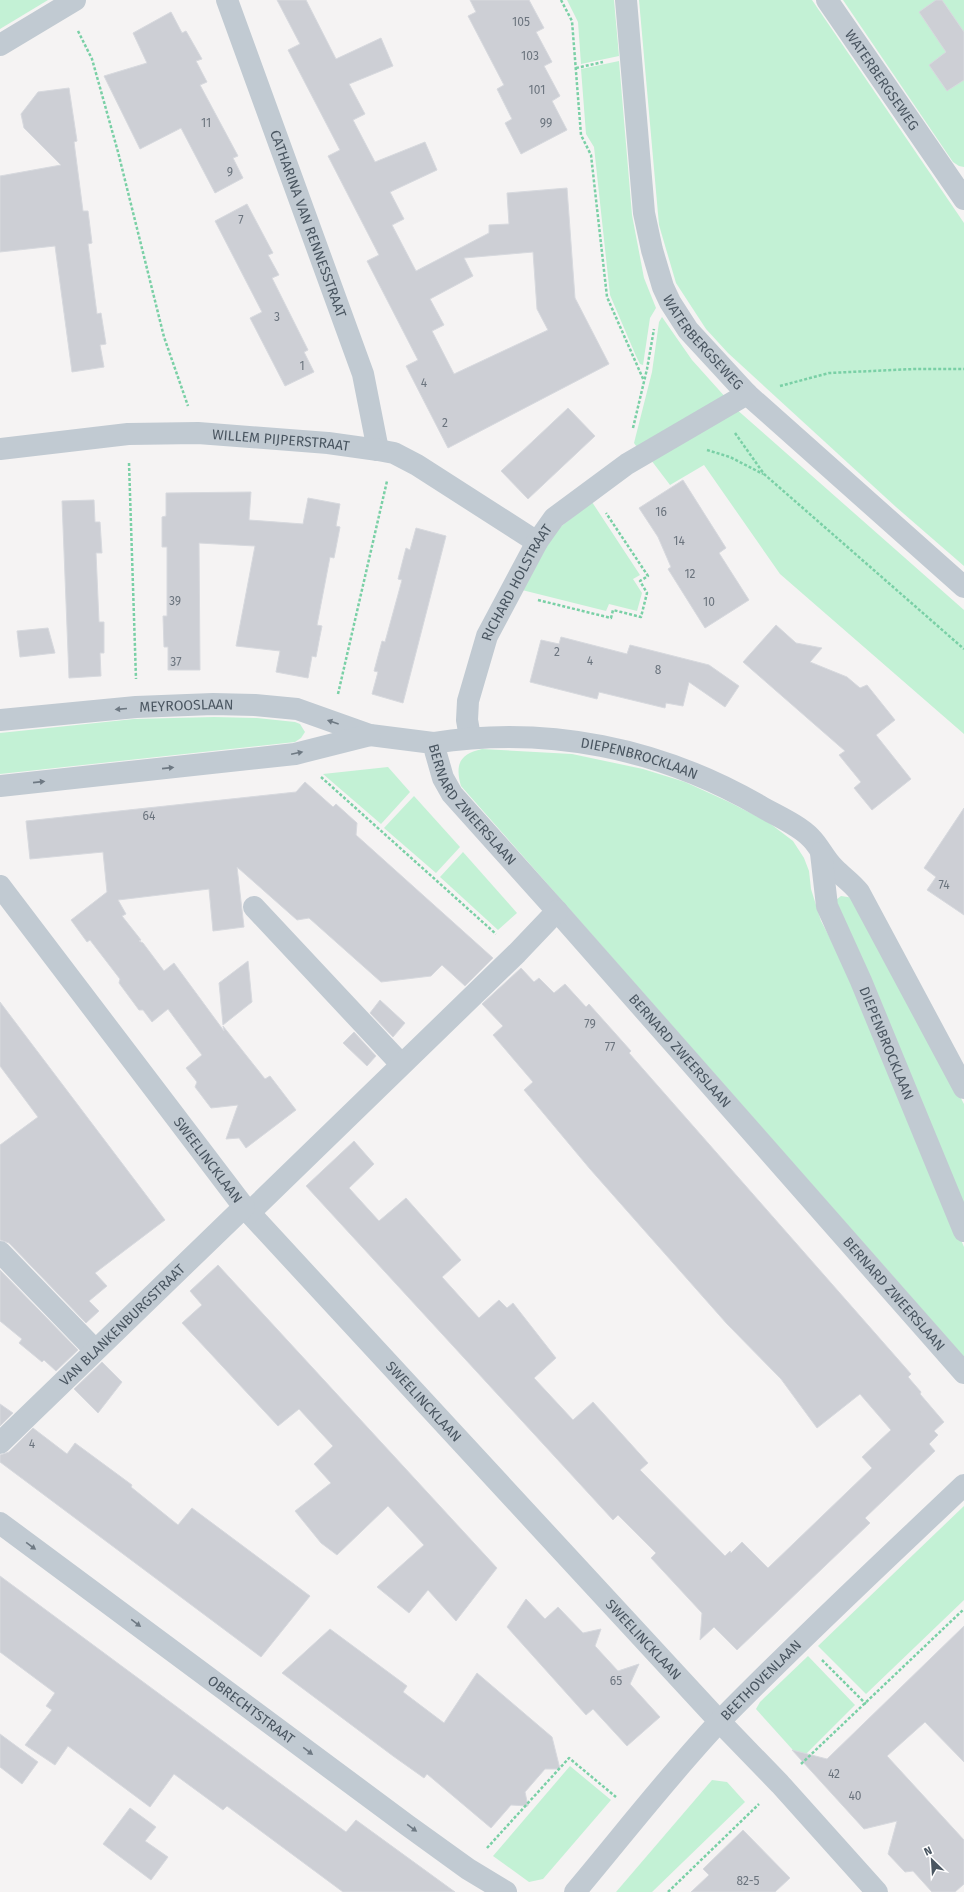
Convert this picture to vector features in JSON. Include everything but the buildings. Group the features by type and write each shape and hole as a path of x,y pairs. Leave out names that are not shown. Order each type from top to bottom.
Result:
{"street":[{"name":"CATHARINA VAN RENNESSTRAAT","path":"227,0 364,374 386,452"},
{"name":"WATERBERGSEWEG","path":"626,0 644,212 652,250 663,286 670,302 688,330 747,394 964,588"},
{"name":"WATERBERGSEWEG","path":"827,0 964,199"},
{"path":"0,45 70,3"},
{"name":"RICHARD HOLSTRAAT","path":"470,738 468,701 487,636 537,542 554,518 627,464 747,394"},
{"name":"WILLEM PIJPERSTRAAT","path":"0,449 128,434 198,433 328,443 386,452 417,465 537,542"},
{"name":"MEYROOSLAAN","path":"0,720 136,707 213,704 255,705 297,709 370,735 401,739"},
{"name":"MEYROOSLAAN","path":"0,786 295,754 370,735"},
{"name":"DIEPENBROCKLAAN","path":"433,743 470,738 514,737 560,739 646,756 690,771 734,791 789,822 811,838 821,853 835,869 849,880 860,892 964,1088"},
{"name":"BERNARD ZWEERSLAAN","path":"401,739 433,743 443,778 452,794 964,1373"},
{"name":"DIEPENBROCKLAAN","path":"821,853 826,906 862,981 964,1231"},
{"name":"SWEELINCKLAAN","path":"0,886 246,1210 720,1722 780,1784 877,1892"},
{"path":"254,907 401,1064"},
{"name":"VAN BLANKENBURGSTRAAT","path":"0,1443 95,1350 401,1064 517,953 557,911"},
{"path":"0,1252 95,1350"},
{"name":"BEETHOVENLAAN","path":"575,1892 720,1722 802,1639 964,1485"},
{"name":"OBRECHTSTRAAT","path":"0,1523 468,1869 501,1891"}],"path":[{"path":"562,0 572,21 581,135 591,155 607,297 644,381"},
{"path":"70,3 92,59 118,152 164,337 198,433"},
{"path":"627,464 630,438 644,381 655,320 659,312 670,302"},
{"path":"747,394 829,373 914,369 964,369"},
{"path":"717,411 764,474 964,649"},
{"path":"128,434 136,707"},
{"path":"701,448 730,457 764,474"},
{"path":"332,722 386,452"},
{"path":"510,592 611,618 613,610 641,617 647,593 640,581 648,576 591,490"},
{"path":"295,754 517,953"},
{"path":"668,1892 964,1609"},
{"path":"802,1639 866,1704"},
{"path":"468,1869 570,1758 639,1816"}],"green space":[{"path":"0,0 48,0 0,29"},
{"path":"567,0 614,0 619,56 581,64 578,22"},
{"path":"639,0 812,0 964,223 964,566 896,507 728,353 706,329 676,283 659,225"},
{"path":"843,0 964,0 964,167 953,162"},
{"path":"619,61 632,215 644,278 656,308 650,318 643,365 640,364 636,356 610,295 594,147 586,134 581,69"},
{"path":"662,317 692,360 727,399 639,450 634,443 652,372 659,322"},
{"path":"735,408 964,610 964,734 780,574 704,465 670,485 651,460"},
{"path":"592,502 640,575 633,579 642,593 637,611 609,604 606,611 522,590 544,550 559,528"},
{"path":"214,717 257,718 295,722 300,724 305,732 301,738 295,742 0,774 0,733 134,719"},
{"path":"482,749 572,754 643,769 685,782 729,802 768,822 793,841 804,858 809,871 811,889 821,921 854,983 964,1247 964,1357 461,786 459,779 459,766 461,762 468,754"},
{"path":"388,767 410,792 381,824 323,774"},
{"path":"414,796 460,847 436,873 384,828"},
{"path":"463,852 517,913 498,930 440,877"},
{"path":"841,896 854,898 964,1104 964,1213 836,900"},
{"path":"964,1506 964,1600 866,1694 818,1646"},
{"path":"808,1656 855,1705 801,1759 756,1709 760,1702"},
{"path":"570,1766 611,1800 543,1879 529,1882 493,1856"},
{"path":"712,1780 727,1782 745,1802 652,1892 616,1892"}]}
